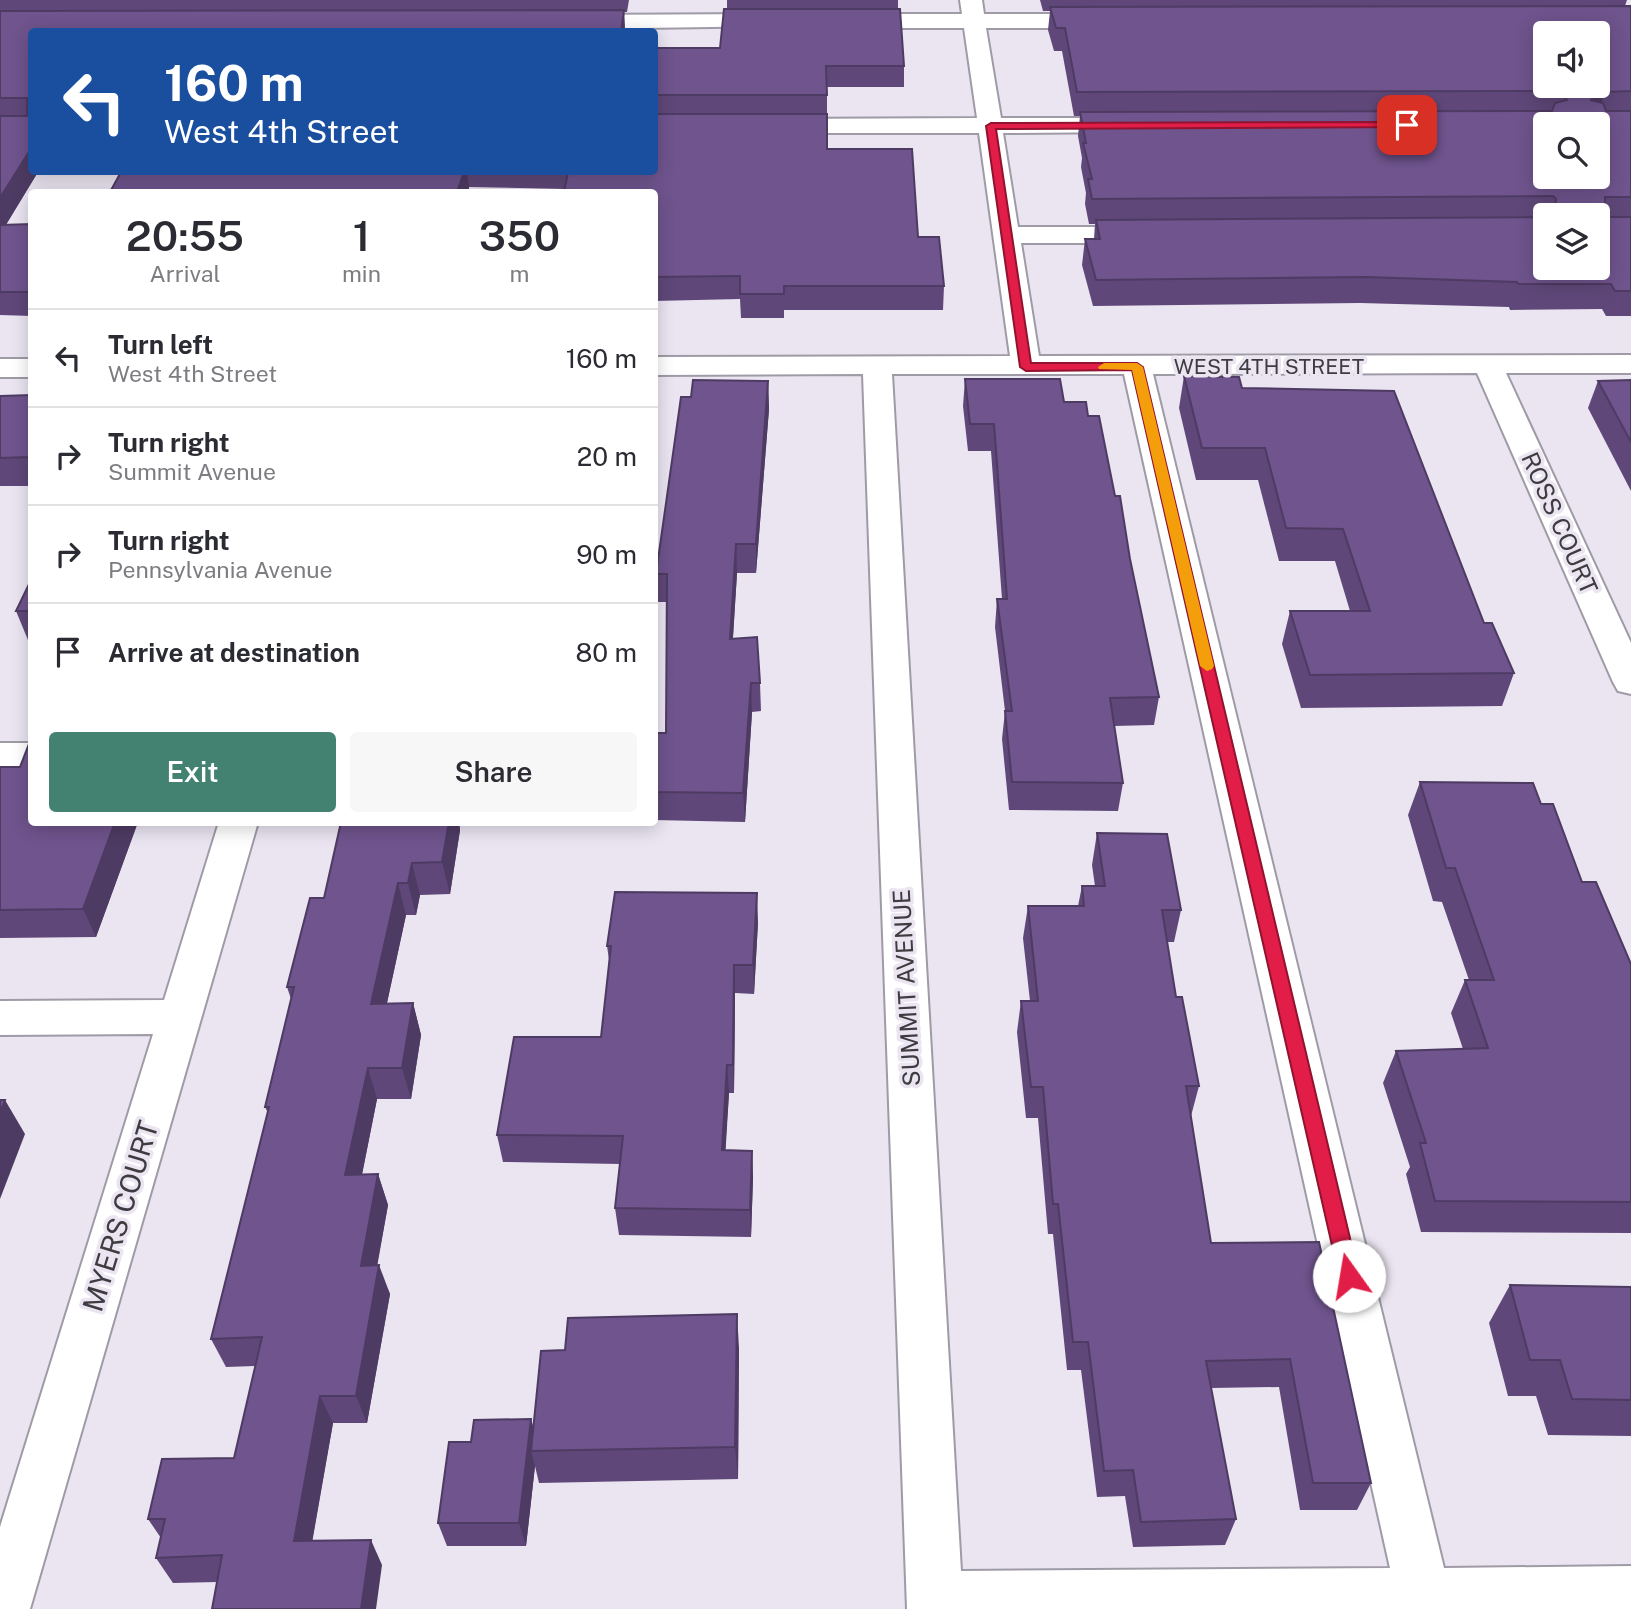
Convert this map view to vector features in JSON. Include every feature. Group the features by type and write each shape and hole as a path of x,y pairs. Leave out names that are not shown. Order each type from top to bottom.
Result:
{"street":[{"path":"821,21 973,10 1128,21"},
{"path":"973,10 1026,367"},
{"path":"557,22 793,21"},
{"path":"749,127 1157,125"},
{"path":"1007,235 1172,234"},
{"name":"WEST 4TH STREET","path":"658,366 1631,364"},
{"name":"ROSS COURT","path":"1488,365 1631,681"},
{"name":"SUMMIT AVENUE","path":"877,367 935,1604"},
{"path":"1137,367 1400,1601"},
{"path":"0,368 28,368"},
{"path":"0,756 28,756"},
{"name":"MYERS COURT","path":"2,1609 14,1520 180,1017 238,826"},
{"path":"0,1018 180,1017"},
{"path":"935,1604 1400,1601 1631,1594"}],"building":[{"path":"1631,6 1631,91 1610,92 1610,21 1533,21 1533,91 1077,92 1065,28 1056,28 1050,7"},
{"path":"724,9 900,9 904,66 826,66 827,95 658,95 658,48 720,48"},
{"path":"624,10 622,28 28,28 28,153 0,198 0,116 27,116 27,98 0,98 0,11"},
{"path":"1565,98 1592,98 1591,100 1603,103 1606,111 1631,111 1631,197 1605,197 1605,203 1556,203 1553,196 1092,199 1088,179 1092,179 1083,143 1086,143 1080,112 1552,111 1555,103 1567,100"},
{"path":"658,114 827,114 827,149 912,149 918,237 939,237 944,286 784,286 784,294 740,294 740,276 658,277 658,189 565,189 567,175 658,175"},
{"path":"119,175 463,175 458,189 112,189"},
{"path":"1533,217 1533,280 1610,280 1610,217 1631,217 1631,291 1615,291 1611,284 1518,284 1366,277 1096,280 1085,239 1100,239 1096,220"},
{"path":"28,224 28,292 0,292 0,225"},
{"path":"1184,376 1239,377 1242,388 1394,391 1484,623 1492,623 1514,673 1310,675 1290,611 1370,611 1343,529 1286,528 1265,448 1202,448"},
{"path":"965,379 1060,379 1064,402 1086,402 1088,416 1099,416 1115,496 1120,496 1130,559 1159,697 1110,698 1123,783 1012,782 1005,711 1012,711 997,599 1007,599 994,424 970,424"},
{"path":"693,380 768,381 756,544 736,544 730,639 757,637 760,683 751,683 743,793 658,792 658,733 666,733 667,574 658,574 658,560 681,397 691,397"},
{"path":"1631,380 1631,442 1598,381"},
{"path":"28,395 28,457 0,458 0,396"},
{"path":"28,586 28,611 16,611"},
{"path":"28,746 28,826 114,826 83,909 0,910 0,767 20,767"},
{"path":"1420,782 1533,783 1541,804 1553,804 1582,882 1596,882 1631,964 1631,1202 1435,1201 1420,1143 1426,1143 1396,1051 1488,1048 1465,980 1494,980 1455,868 1446,868"},
{"path":"340,826 448,826 442,862 412,863 408,883 398,883 371,1004 413,1003 402,1068 368,1068 345,1175 378,1174 361,1266 379,1265 356,1396 320,1396 294,1541 371,1540 361,1609 212,1609 222,1555 156,1558 165,1519 148,1519 162,1459 234,1458 262,1337 211,1339 269,1107 265,1107 294,987 287,987 310,898 324,898"},
{"path":"1097,833 1167,834 1181,910 1162,910 1176,997 1182,997 1199,1086 1186,1086 1211,1243 1319,1242 1371,1483 1313,1483 1290,1359 1206,1361 1236,1519 1141,1522 1133,1470 1104,1471 1088,1342 1073,1342 1058,1204 1053,1204 1043,1087 1031,1087 1021,1001 1038,1001 1028,906 1084,906 1082,886 1105,886"},
{"path":"615,892 757,893 753,965 734,965 733,1065 727,1065 722,1150 752,1151 750,1210 615,1208 623,1136 497,1135 514,1037 601,1037 611,946 607,946"},
{"path":"0,1100 5,1100 0,1113"},
{"path":"1510,1285 1631,1287 1631,1400 1572,1399 1560,1360 1530,1360"},
{"path":"737,1314 735,1447 531,1451 541,1351 565,1350 568,1318"},
{"path":"531,1419 519,1523 438,1523 449,1442 471,1442 474,1420"}],"slow traffic":[{"path":"1104,367 1137,367 1207,666"}],"route":[{"path":"1349,1276 1137,367 1026,367 991,126 1407,125"}]}
